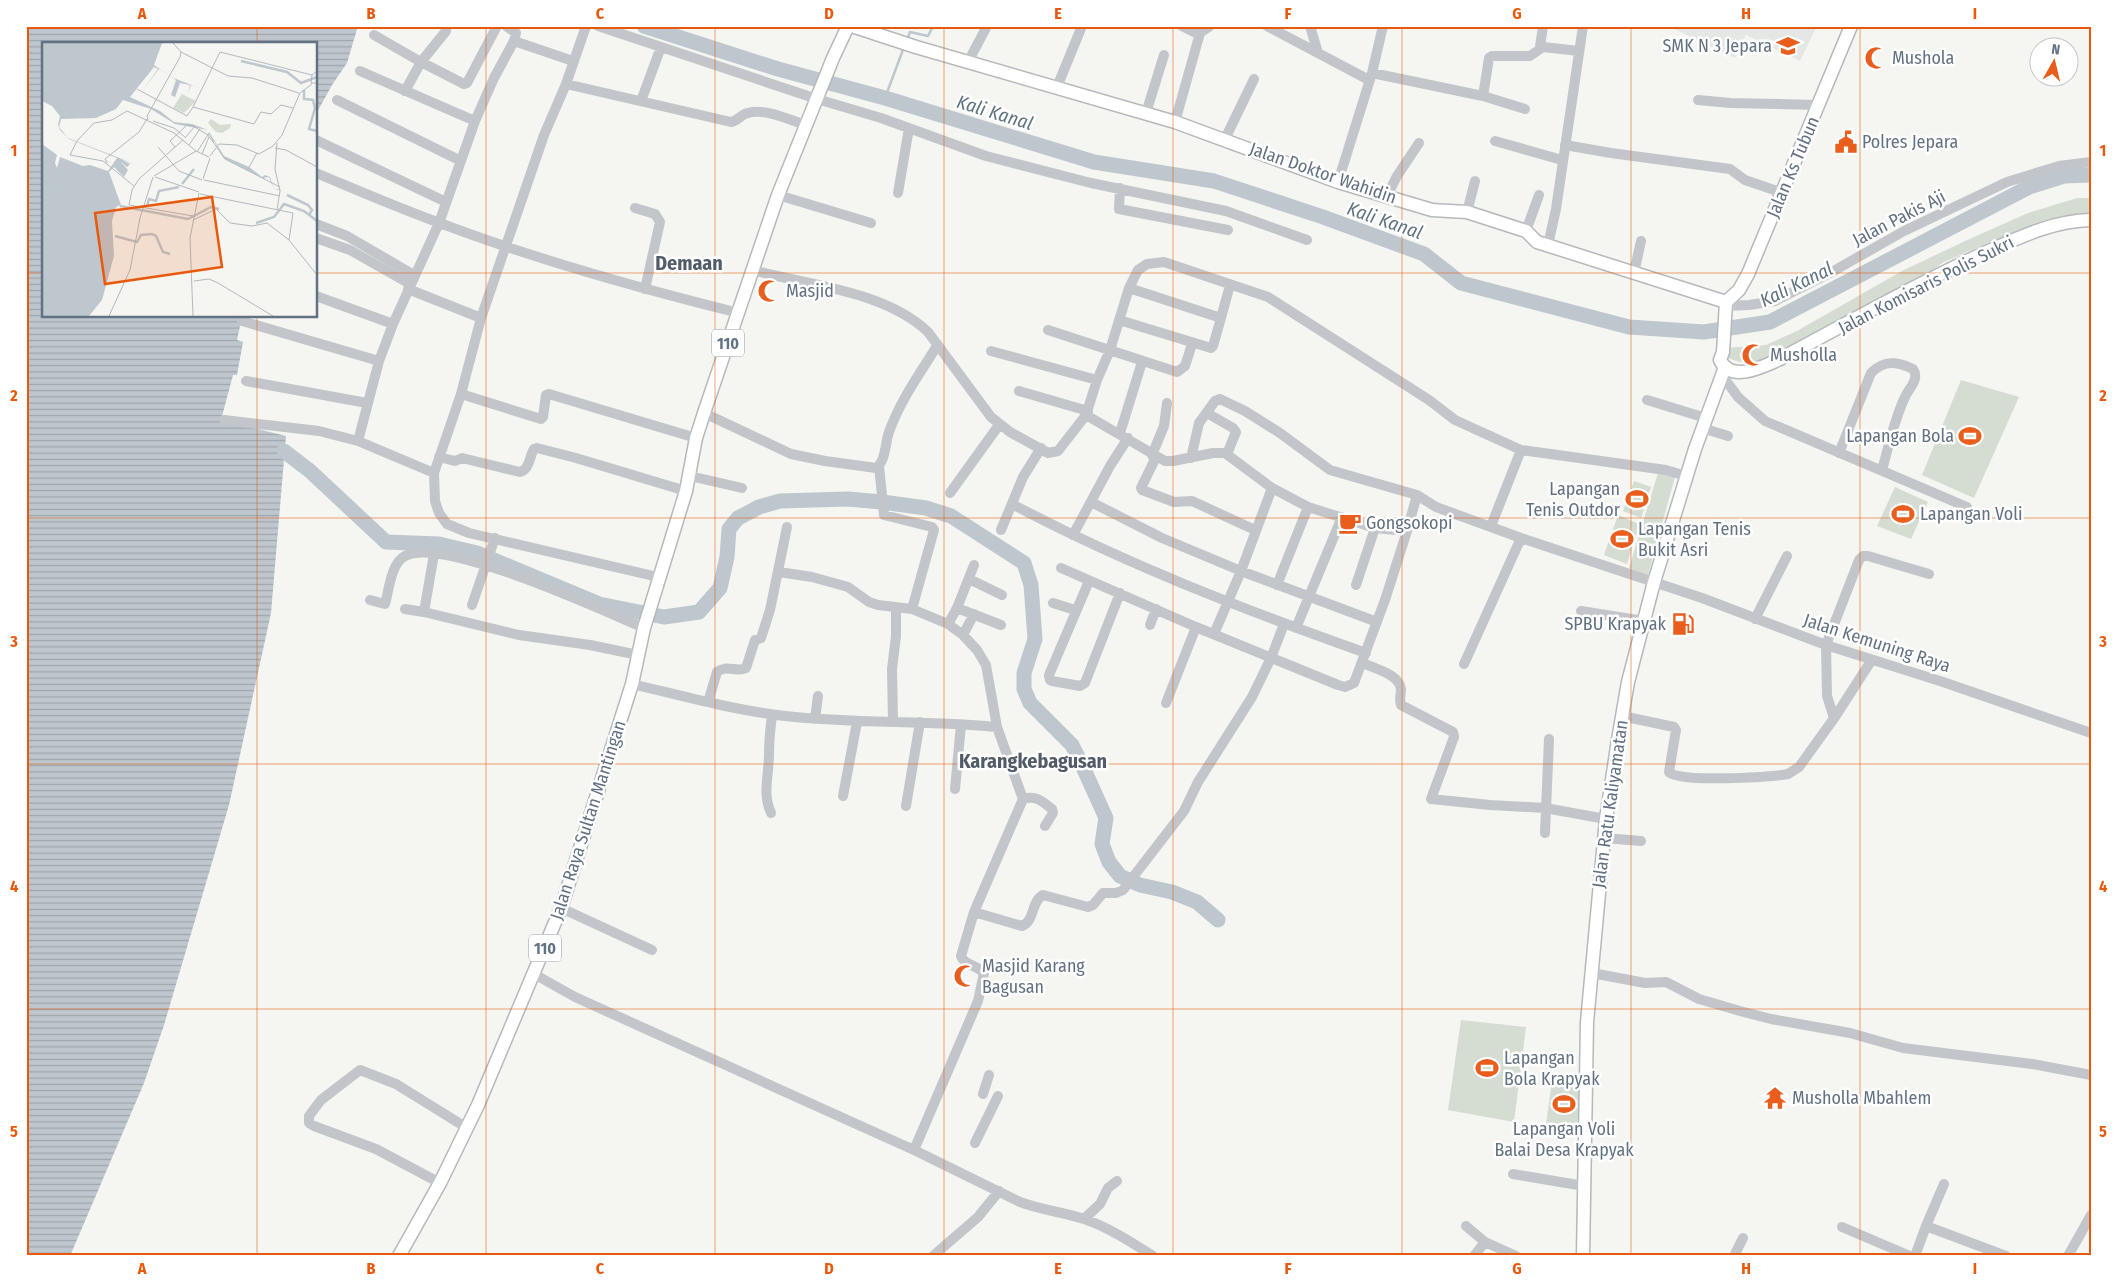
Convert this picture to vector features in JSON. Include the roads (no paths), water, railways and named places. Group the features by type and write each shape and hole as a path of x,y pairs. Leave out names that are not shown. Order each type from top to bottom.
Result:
{"main road":[{"name":"Jalan Doktor Wahidin","path":"850,26 1175,122 1338,182 1432,210 1467,212 1526,231 1536,242 1634,272 1725,306"},
{"name":"110","path":"644,625 686,491 696,438 752,270 778,195 818,95 833,58 850,26"},
{"name":"Jalan Ks Tubun","path":"1725,306 1739,290 1748,274 1851,26"},
{"name":"Jalan Komisaris Polis Sukri","path":"1723,371 1744,371 1778,360 1945,271 2034,231 2064,222 2091,220"},
{"path":"1723,371 1720,360 1723,352 1725,306"},
{"name":"Jalan Ratu Kaliyamatan","path":"1583,1256 1587,1022 1606,819 1622,716 1628,682 1654,582 1686,476 1723,371"},
{"name":"Jalan Raya Sultan Mantingan","path":"399,1256 440,1183 467,1128 561,908 632,684 644,625"}],"street":[{"path":"374,35 464,84 467,83 497,26"},
{"path":"358,441 379,361 393,324 439,223 475,121 494,78 514,42 516,33 506,26"},
{"path":"586,26 566,84 544,135 481,318 461,394 434,473 435,501 439,513 447,524 494,542 658,577"},
{"path":"598,26 818,95 986,156 1238,215 1307,240"},
{"path":"968,62 986,26"},
{"path":"1056,87 1082,26"},
{"path":"1182,26 1200,30 1210,26"},
{"path":"1267,26 1318,53 1370,76 1483,96 1525,109"},
{"path":"1310,26 1318,53"},
{"path":"1338,182 1383,26"},
{"path":"1483,96 1490,56 1495,54 1530,56 1536,53 1540,47 1542,26"},
{"path":"1548,246 1556,208 1583,26"},
{"path":"405,91 421,62 445,28"},
{"path":"1175,122 1200,30"},
{"path":"514,42 573,61"},
{"path":"641,101 661,47"},
{"path":"1540,47 1579,51"},
{"path":"1146,113 1164,55"},
{"path":"360,71 475,121"},
{"path":"1225,139 1254,79"},
{"path":"566,84 731,122 747,113 755,112 770,114 806,125"},
{"path":"337,100 461,161"},
{"path":"1698,100 1730,103 1819,105"},
{"path":"898,193 909,128"},
{"path":"318,141 446,202"},
{"path":"1495,141 1562,160"},
{"path":"1388,196 1397,176 1419,143"},
{"path":"1565,145 1730,169 1745,180 1783,193"},
{"name":"Jalan Pakis Aji","path":"1725,306 1749,305 1775,300 1830,273 1904,231 2007,182 2059,166 2091,162"},
{"path":"318,174 439,223 506,246 645,289 739,313"},
{"path":"1467,212 1475,181"},
{"path":"1120,188 1119,209 1228,230"},
{"path":"778,195 871,223"},
{"path":"1526,231 1539,195"},
{"path":"635,208 655,214 660,222 645,289"},
{"path":"318,225 347,236 411,282"},
{"path":"318,239 350,250 481,318"},
{"path":"1634,272 1641,241"},
{"path":"752,270 853,294 892,309 916,321 928,332 978,402 999,425 1048,453 1058,451 1087,413 1097,380 1110,350 1129,288 1139,268 1157,262 1187,269 1273,299 1429,400 1455,420 1521,450 1666,470 1686,476"},
{"path":"1119,320 1192,344 1212,347 1230,285"},
{"path":"1129,288 1221,318"},
{"path":"318,297 393,324"},
{"path":"242,321 379,361"},
{"path":"1048,330 1142,362 1179,372 1185,366 1192,344"},
{"path":"912,609 934,530 932,527 886,516 883,509 879,466 888,433 898,409 937,346"},
{"path":"991,351 1097,380"},
{"path":"1073,535 1124,436 1142,362"},
{"path":"1840,453 1871,372 1878,366 1890,362 1914,369 1916,374 1915,380 1901,406 1882,470"},
{"path":"1723,371 1738,397 1765,421 1967,507"},
{"path":"246,381 367,402"},
{"path":"1019,391 1087,413 1154,456 1168,462 1219,452 1227,454 1272,488 1308,508 1375,528 1407,531"},
{"path":"461,394 541,419 543,417 544,398 549,394 696,438"},
{"name":"Jalan Kemuning Raya","path":"1208,413 1215,401 1225,400 1280,433 1330,470 1417,495 1436,507 1521,538 1654,582 1826,645 1951,684 2091,733"},
{"path":"1648,400 1704,423 1728,436"},
{"path":"1167,403 1164,426 1141,488 1142,490 1174,502 1192,501 1255,530"},
{"path":"704,413 791,454 869,468 879,466"},
{"path":"1191,458 1199,423 1208,413 1233,428 1236,432 1227,454"},
{"path":"224,420 318,431 358,441 434,473"},
{"path":"950,493 999,425"},
{"path":"439,457 455,461 462,458 520,472 528,465 532,452 537,448 686,491"},
{"path":"1001,530 1023,477 1041,448"},
{"path":"1491,526 1521,450"},
{"path":"690,476 742,488"},
{"path":"1214,634 1241,571 1272,488"},
{"path":"1061,568 1196,627 1345,687 1354,683 1364,658 1407,531 1417,495"},
{"path":"1091,502 1162,538 1241,571 1377,622"},
{"path":"1012,504 1073,535 1227,602 1296,628 1364,658 1392,676 1401,688 1401,705 1453,732 1454,738 1431,799 1545,808 1606,819"},
{"path":"1277,585 1308,508"},
{"path":"1296,628 1342,517"},
{"path":"708,702 717,672 722,668 742,670 746,668 755,640 761,638 780,572 787,527"},
{"path":"1356,585 1375,528"},
{"path":"1464,664 1521,538"},
{"path":"472,605 494,542"},
{"path":"370,600 385,604 396,564 406,555 416,553 450,555 487,562 644,625"},
{"path":"424,612 434,554"},
{"path":"1755,619 1787,556"},
{"path":"1834,718 1828,696 1826,645 1859,560 1863,556 1929,574"},
{"path":"948,624 957,608 974,565"},
{"path":"780,572 812,577 848,587 869,602 878,605 912,609 948,624 963,635 977,650 986,665 997,727 1023,799 974,912 960,956 964,962 982,970 985,975 978,1001 914,1150"},
{"path":"969,579 1002,595"},
{"path":"1089,581 1075,610 1049,677 1052,682 1080,686 1086,681 1120,593"},
{"path":"1053,603 1075,610"},
{"path":"893,721 892,669 896,636 896,607"},
{"path":"957,608 1001,624"},
{"path":"405,609 519,635 590,645 638,655"},
{"path":"1150,625 1156,609"},
{"path":"1581,611 1644,620"},
{"path":"963,635 974,614"},
{"path":"974,912 1023,926 1028,921 1037,899 1043,895 1088,907 1093,905 1103,893 1119,892 1126,887 1184,811 1198,782 1252,697 1271,658 1284,624"},
{"path":"1166,703 1196,627"},
{"path":"1622,716 1674,728 1677,733 1670,774 1678,778 1790,773 1798,767 1834,718 1872,660"},
{"path":"632,684 772,715 857,722 893,721 997,727"},
{"path":"815,719 818,696"},
{"path":"771,813 766,795 770,754 768,740 772,715"},
{"path":"843,796 857,722"},
{"path":"906,806 920,722"},
{"path":"955,789 961,725"},
{"path":"1545,833 1549,739"},
{"path":"1023,799 1031,796 1052,809 1053,814 1044,826"},
{"path":"1604,838 1641,840"},
{"path":"561,908 652,950"},
{"path":"1592,973 1646,983 1666,982 1699,999 1740,1011 1850,1033 1903,1048 2032,1064 2091,1075"},
{"path":"534,974 575,997 914,1150 1038,1209 1084,1219 1113,1232 1153,1256"},
{"path":"440,1183 376,1149 314,1126 309,1123 309,1116 321,1100 360,1070 396,1084 467,1128"},
{"path":"983,1094 989,1075"},
{"path":"975,1143 998,1096"},
{"path":"1513,1174 1584,1186"},
{"path":"1084,1219 1100,1204 1108,1188 1117,1181"},
{"path":"1915,1256 1944,1184"},
{"path":"933,1256 978,1217 999,1191"},
{"path":"2068,1256 2091,1215"},
{"path":"1466,1226 1484,1242 1516,1256"},
{"path":"1926,1226 2006,1256"},
{"path":"1842,1227 1910,1256"},
{"path":"1734,1256 1743,1238"},
{"path":"1474,1256 1484,1242"}],"waterway":[{"name":"Kali Kanal","path":"644,26 778,69 885,98 1094,162 1214,181 1323,217 1424,254 1461,283 1629,327 1704,332 1770,322 2029,187 2064,176 2091,175"},
{"path":"907,40 910,32 928,36 933,26"},
{"path":"885,98 904,47"},
{"path":"284,451 310,471 386,542 439,544 477,553 599,604 664,617 699,612 720,588 727,557 729,529 738,518 759,507 780,501 848,499 926,508 951,516 1024,563 1031,585 1035,639 1024,673 1024,689 1030,703 1072,745 1082,765 1106,818 1102,844 1109,862 1120,876 1140,885 1172,892 1197,902 1218,920"}],"place":[{"name":"SMK N 3 Jepara","path":"1788,46"},
{"name":"Mushola","path":"1876,58"},
{"name":"Polres Jepara","path":"1846,142"},
{"name":"Masjid","path":"769,291"},
{"name":"Musholla","path":"1753,355"},
{"name":"Lapangan Bola","path":"1970,436"},
{"name":"Lapangan Tenis Outdor","path":"1637,499"},
{"name":"Lapangan Voli","path":"1903,514"},
{"name":"Gongsokopi","path":"1350,523"},
{"name":"Lapangan Tenis Bukit Asri","path":"1622,539"},
{"name":"SPBU Krapyak","path":"1683,624"},
{"name":"Masjid Karang Bagusan","path":"965,976"},
{"name":"Lapangan Bola Krapyak","path":"1487,1068"},
{"name":"Musholla Mbahlem","path":"1775,1098"},
{"name":"Lapangan Voli Balai Desa Krapyak","path":"1564,1104"}],"district":[{"name":"Demaan","path":"689,263"},
{"name":"Karangkebagusan","path":"1033,761"}]}
